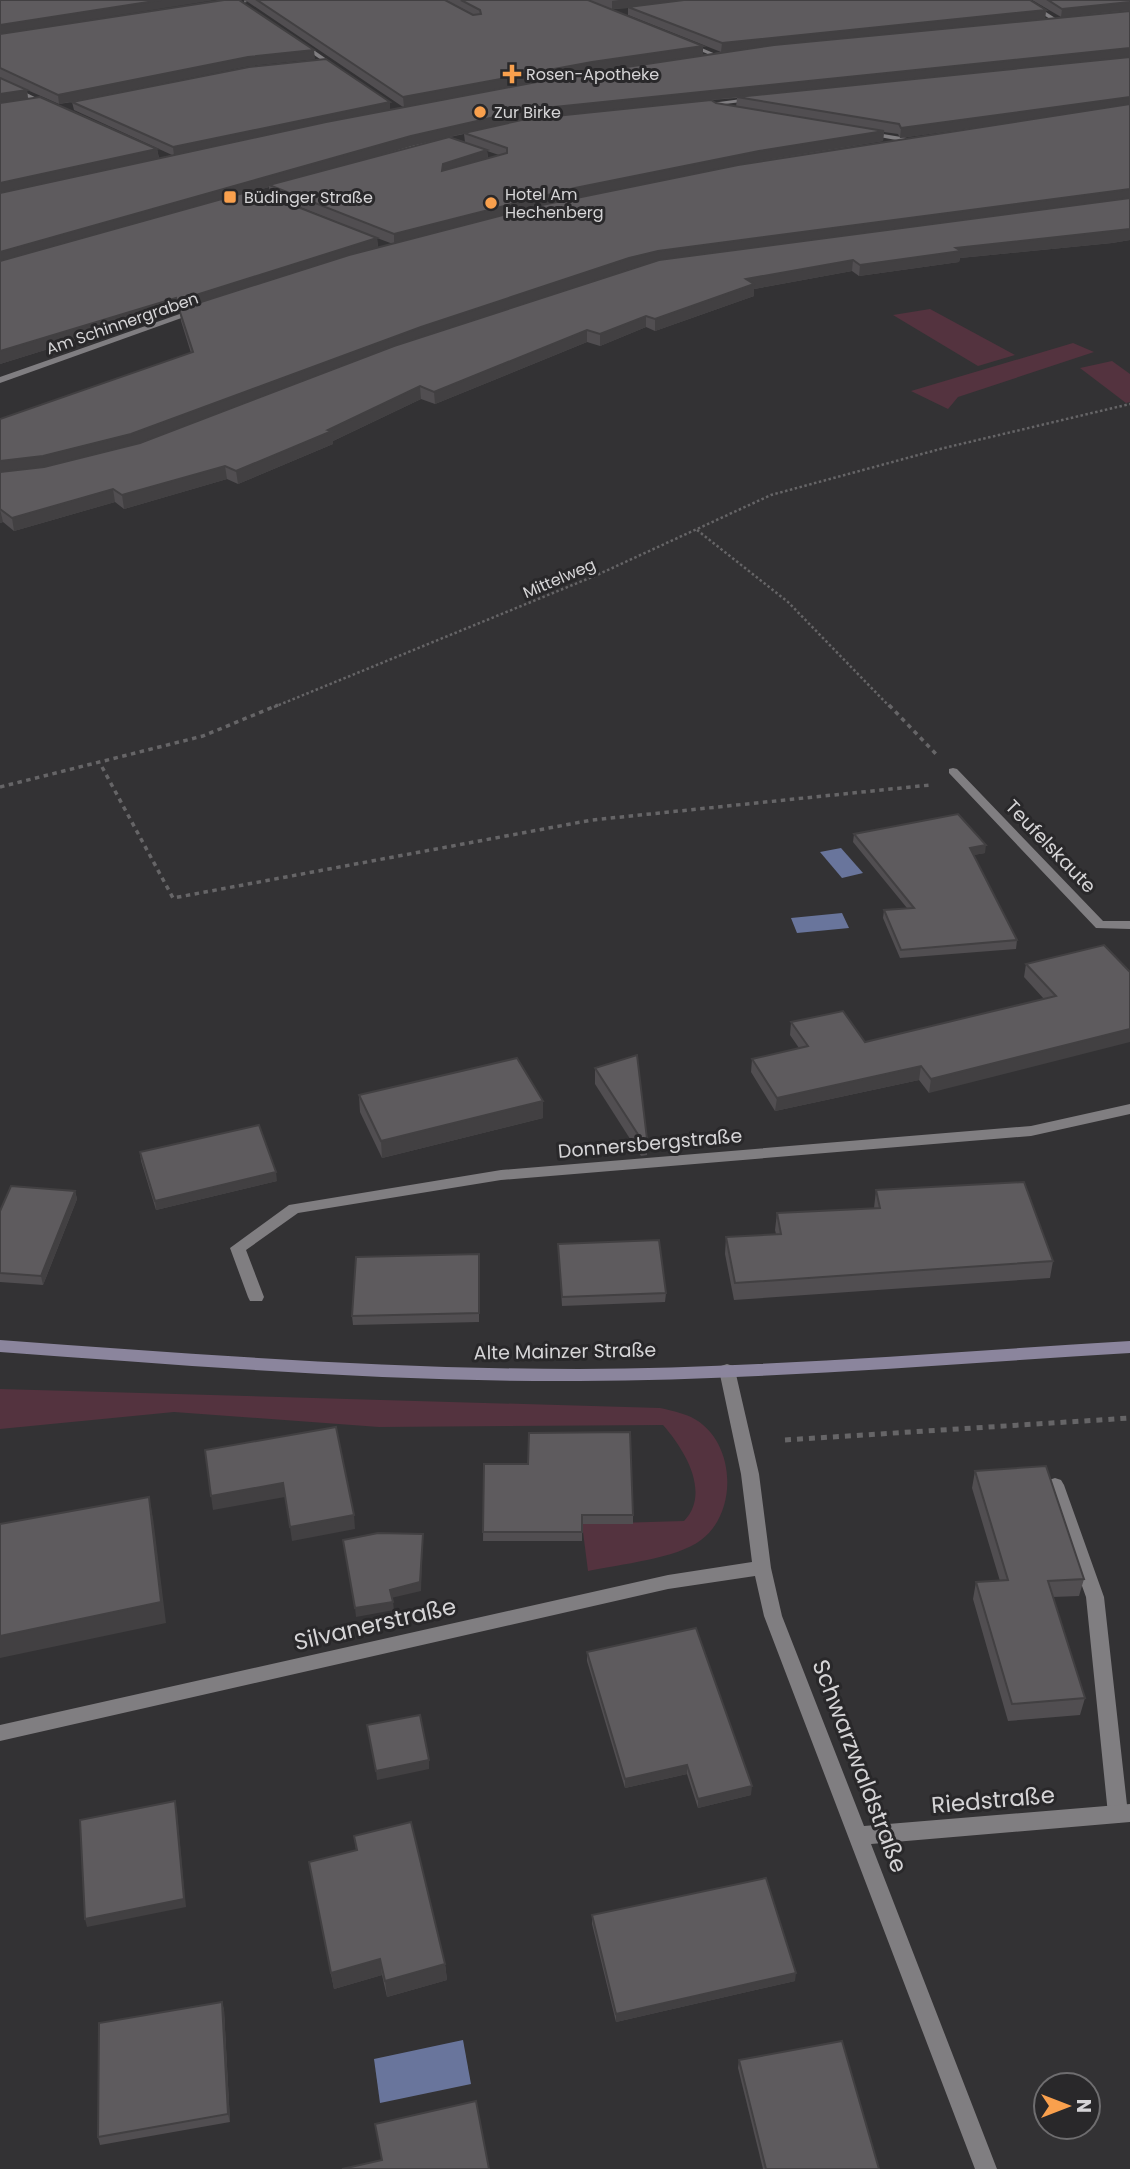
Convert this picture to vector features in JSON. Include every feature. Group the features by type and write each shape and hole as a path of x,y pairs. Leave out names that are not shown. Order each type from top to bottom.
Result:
{"street":[{"path":"1023,0 1060,23"},
{"path":"1046,24 1072,21"},
{"path":"295,40 350,77"},
{"path":"680,41 722,58"},
{"path":"709,60 736,57"},
{"path":"315,64 328,62"},
{"path":"0,82 56,109"},
{"path":"685,106 765,98"},
{"path":"27,104 41,102"},
{"path":"697,105 737,111"},
{"path":"855,131 907,140"},
{"path":"874,145 921,138"},
{"name":"Am Schinnergraben","path":"0,380 202,310"},
{"name":"Teufelskaute","path":"953,771 1100,925 1130,925"},
{"name":"Donnersbergstraße","path":"256,1297 238,1248 294,1209 501,1175 1031,1131 1130,1109"},
{"name":"Alte Mainzer Straße","path":"0,1346 280,1366 501,1375 727,1370 1130,1347"},
{"name":"Schwarzwaldstraße","path":"727,1370 750,1474 762,1568 774,1616 986,2169"},
{"path":"1055,1485 1095,1597 1124,1814"},
{"name":"Silvanerstraße","path":"0,1733 668,1582 762,1568"},
{"name":"Riedstraße","path":"859,1836 1124,1814"}],"path":[{"path":"239,2 260,0"},
{"name":"Mittelweg","path":"0,787 203,737 597,575 771,495 817,481 1130,404"},
{"path":"697,530 788,602 953,771"},
{"path":"102,767 173,898 592,820 962,781"},
{"path":"785,1440 1130,1418"}],"shaded area":[{"path":"930,309 1015,355 978,366 893,315"},
{"path":"1073,343 1094,352 958,397 948,409 911,391"},
{"path":"1112,361 1130,374 1130,402 1126,403 1080,368"},
{"path":"0,1389 660,1408 691,1417 706,1427 724,1458 726,1495 722,1512 713,1528 701,1540 663,1556 588,1571 582,1524 684,1521 692,1510 695,1485 692,1472 663,1425 379,1427 174,1412 0,1429"}],"water":[{"path":"841,848 863,873 842,878 820,852"},
{"path":"842,913 849,928 797,933 791,918"},
{"path":"463,2040 471,2084 380,2103 374,2059"}],"building":[{"path":"0,0 161,0 0,25"},
{"path":"224,0 239,0 314,50 248,57 58,95 0,68 0,34"},
{"path":"257,0 445,0 473,15 481,14 480,10 461,0 588,0 703,46 592,62 403,97"},
{"path":"684,0 1030,0 1046,10 722,43 628,7"},
{"path":"1048,0 1130,0 1130,2 1062,9"},
{"path":"1130,11 1130,48 525,110 411,136 0,252 0,193 326,122 573,75 774,45"},
{"path":"1130,57 1130,97 901,128 899,124 737,97"},
{"path":"326,59 390,102 173,147 72,102 249,67"},
{"path":"0,78 27,90 0,94"},
{"path":"40,97 157,149 0,183 0,103"},
{"path":"711,100 884,131 759,151 575,188 394,234 269,185 449,137 487,150 443,164 442,171 507,153 507,148 464,133 526,119"},
{"path":"1130,104 1130,189 658,251 629,258 421,327 131,434 43,456 0,461 0,419 193,352 179,309 349,255 542,205 738,165"},
{"path":"254,190 377,238 177,301 176,298 0,351 0,261"},
{"path":"1130,198 1130,229 956,248 961,251 860,265 853,260 746,279 754,284 655,319 646,316 600,334 587,330 434,392 420,386 328,430 332,431 236,471 225,466 122,495 113,489 12,518 0,509 0,472 44,467 140,443 394,346 659,260"},
{"path":"958,814 986,845 970,848 1017,940 901,950 884,910 914,908 854,834"},
{"path":"1104,945 1130,972 1130,1029 931,1079 921,1066 777,1098 752,1059 808,1046 791,1022 843,1011 865,1042 1056,996 1026,964"},
{"path":"637,1055 647,1139 641,1139 595,1068"},
{"path":"517,1058 543,1101 381,1141 359,1095"},
{"path":"259,1125 276,1172 155,1201 140,1152"},
{"path":"1024,1182 1053,1261 735,1283 726,1237 781,1234 777,1213 880,1208 876,1190"},
{"path":"11,1186 75,1191 41,1276 0,1273 0,1211"},
{"path":"659,1240 666,1293 562,1297 558,1244"},
{"path":"479,1254 479,1313 352,1316 356,1257"},
{"path":"336,1427 354,1515 290,1527 283,1483 211,1496 205,1450"},
{"path":"630,1432 633,1515 582,1515 582,1532 483,1532 484,1464 528,1464 529,1433"},
{"path":"1046,1466 1084,1579 1048,1581 1085,1698 1012,1704 976,1582 1008,1580 975,1471"},
{"path":"149,1497 161,1602 0,1636 0,1524"},
{"path":"378,1533 423,1534 420,1582 390,1590 393,1602 355,1608 343,1540"},
{"path":"696,1628 752,1786 698,1799 687,1765 625,1779 587,1652"},
{"path":"420,1715 429,1760 376,1771 367,1725"},
{"path":"175,1801 184,1899 85,1919 80,1820"},
{"path":"411,1822 445,1964 385,1981 380,1959 331,1973 309,1862 357,1850 354,1836"},
{"path":"766,1878 796,1973 616,2014 592,1915"},
{"path":"222,2002 228,2114 98,2137 99,2023"},
{"path":"842,2041 879,2169 766,2169 739,2060"},
{"path":"476,2101 489,2169 342,2169 382,2160 375,2124"}],"tram line":[{"path":"361,161 442,138"}],"place":[{"name":"Rosen-Apotheke","path":"512,74"},
{"name":"Zur Birke","path":"480,112"},
{"name":"Büdinger Straße","path":"230,197"},
{"name":"Hotel Am Hechenberg","path":"491,203"}]}
